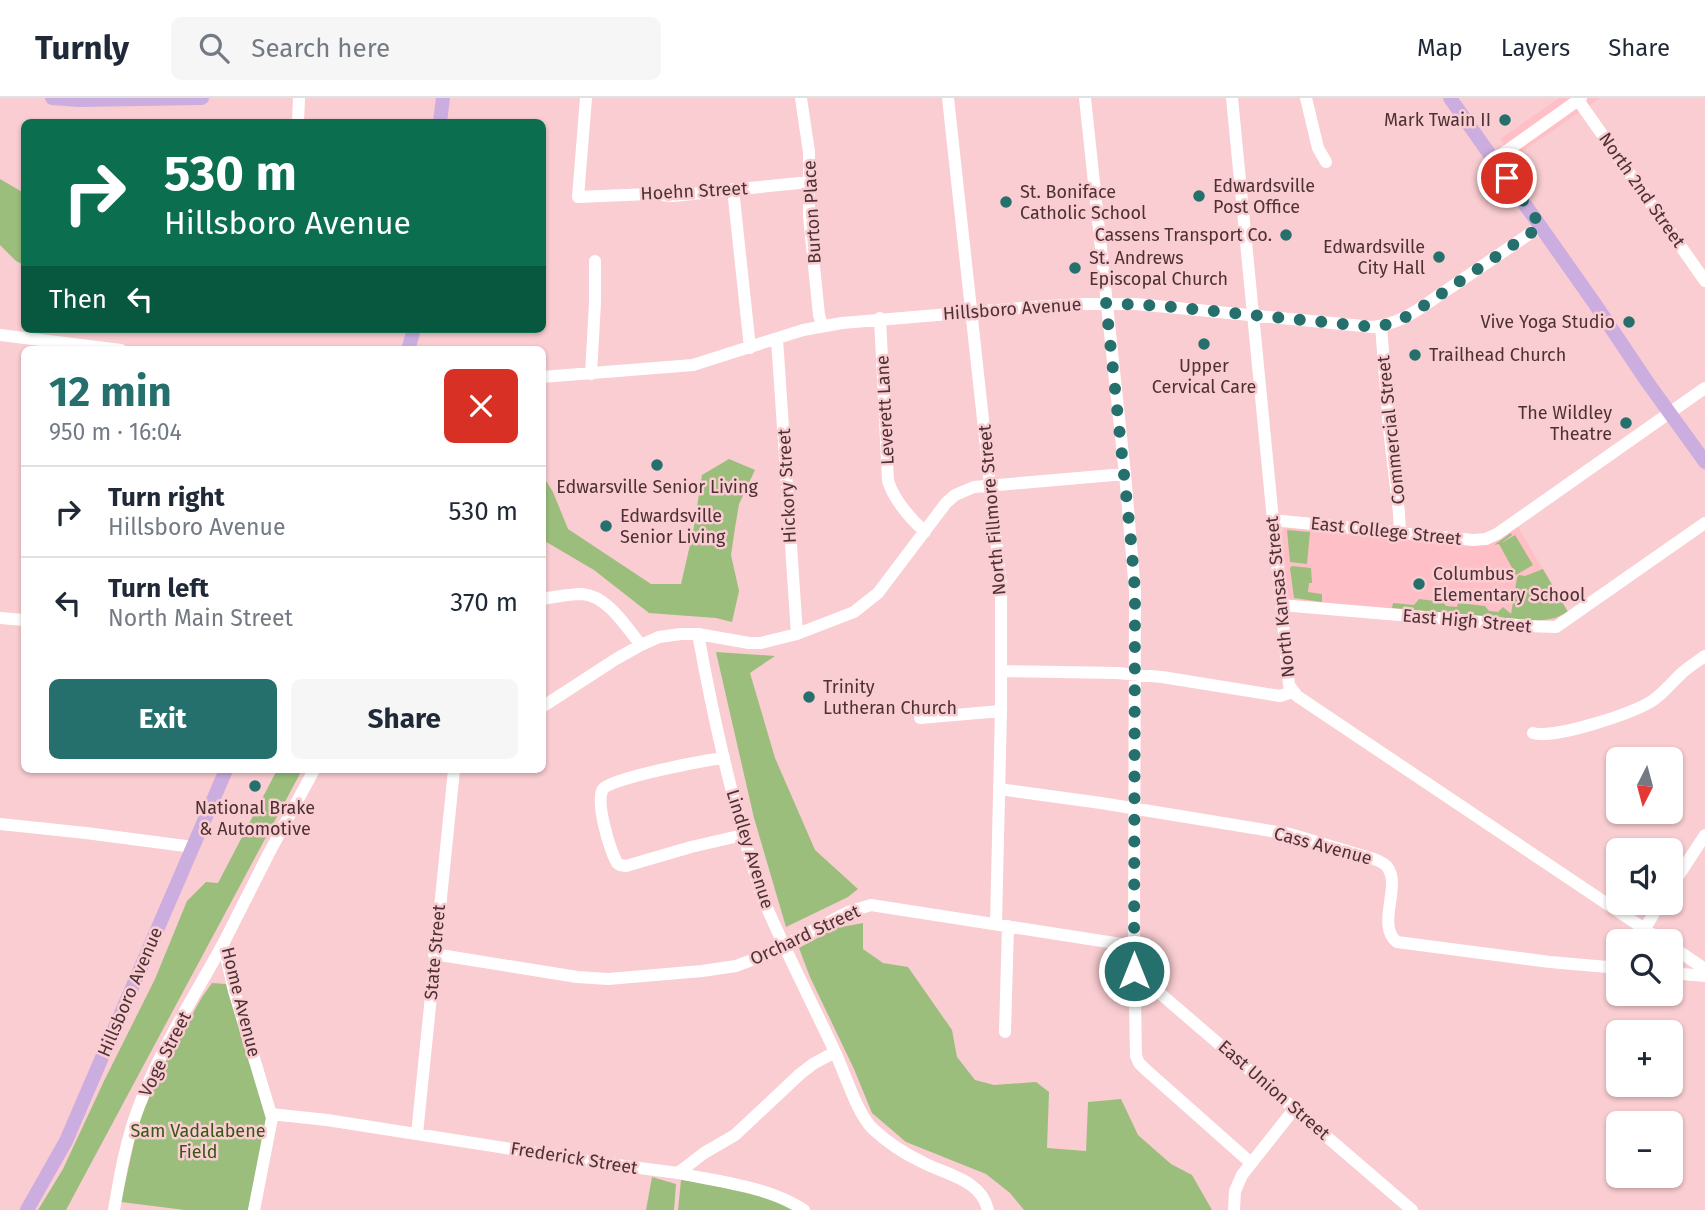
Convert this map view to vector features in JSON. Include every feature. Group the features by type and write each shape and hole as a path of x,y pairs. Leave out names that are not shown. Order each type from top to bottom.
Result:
{"main road":[{"path":"52,98 202,98"},
{"path":"440,119 443,98"},
{"path":"1450,98 1705,462"},
{"name":"Hillsboro Avenue","path":"27,1210 66,1142 225,773"}],"street":[{"path":"298,119 299,98"},
{"name":"Hoehn Street","path":"586,98 578,197 649,194 673,196 809,183"},
{"name":"Burton Place","path":"801,98 809,152 808,217 822,326"},
{"name":"North Fillmore Street","path":"948,98 1001,585 999,789 1005,1032"},
{"path":"1085,98 1135,591 1135,1049 1139,1063 1251,1163"},
{"name":"North Kansas Street","path":"1232,98 1272,520 1289,685 1292,692 1644,928"},
{"path":"1306,98 1318,148 1326,162"},
{"path":"1494,160 1580,99"},
{"name":"North 2nd Street","path":"1580,99 1705,281"},
{"path":"733,190 750,348"},
{"name":"Hillsboro Avenue","path":"546,377 684,366 716,359 822,326 880,318 972,311 1106,303 1381,326 1405,318 1541,226"},
{"path":"591,374 595,261"},
{"name":"Leverett Lane","path":"880,318 888,481 894,494 925,532"},
{"name":"Commercial Street","path":"1381,326 1400,533"},
{"path":"0,335 89,346"},
{"name":"Hickory Street","path":"777,339 797,634"},
{"name":"East College Street","path":"1272,520 1473,540 1486,539 1533,510 1705,388"},
{"path":"546,704 641,645 667,635 698,634 761,643 797,634 854,612 878,593 946,503 955,495 974,487 1125,474"},
{"name":"East High Street","path":"1281,605 1552,628 1559,626 1705,523"},
{"path":"546,598 581,594 597,599 613,611 641,645"},
{"path":"0,618 21,620"},
{"name":"Lindley Avenue","path":"698,634 724,758 761,896 861,1113 873,1128 899,1149 920,1162 976,1188 985,1199 988,1210"},
{"path":"1533,733 1544,735 1573,729 1647,704 1705,656"},
{"path":"1002,671 1135,674 1280,696 1292,692"},
{"path":"920,718 1001,711"},
{"path":"724,758 606,786 600,800 608,837 617,863 626,866 743,835"},
{"name":"Home Avenue","path":"254,1210 272,1123 271,1114 234,991 223,944 312,773"},
{"name":"State Street","path":"417,1134 454,773"},
{"name":"Cass Avenue","path":"999,789 1290,834 1382,863 1388,868 1390,932 1395,941 1401,944 1606,967"},
{"path":"0,824 192,847"},
{"path":"1683,869 1705,835"},
{"name":"Orchard Street","path":"434,954 577,977 608,979 702,971 736,966 785,946 848,912 870,905 1134,946"},
{"path":"1644,928 1653,915"},
{"name":"Voge Street","path":"114,1210 124,1153 139,1104 163,1053 223,944"},
{"path":"1683,954 1705,969"},
{"name":"East Union Street","path":"1134,971 1412,1210"},
{"path":"1683,974 1705,976"},
{"path":"678,1173 704,1153 735,1135 800,1073 835,1052"},
{"path":"1234,1210 1237,1185 1242,1175 1296,1108"},
{"name":"Frederick Street","path":"271,1114 678,1173 769,1193 804,1210"}],"shaded area":[{"path":"1559,98 1600,98 1513,158 1500,139"},
{"name":"Columbus Elementary School","path":"1517,525 1569,614 1556,621 1546,623 1288,598 1282,533 1284,527 1482,545"}],"green space":[{"path":"0,179 21,191 21,264 0,245"},
{"path":"729,459 755,470 739,504 735,528 731,555 739,591 732,622 716,618 649,613 594,570 546,542 546,481 568,529 651,584 681,584 702,475"},
{"path":"1287,530 1310,532 1307,564 1290,562"},
{"path":"1511,533 1512,535 1501,543 1515,535 1533,565 1516,575 1499,544 1494,545"},
{"path":"1290,568 1311,568 1312,583 1309,583 1308,592 1322,594 1322,602 1294,598"},
{"path":"1543,569 1568,612 1555,618 1539,621 1392,608 1393,603 1414,605 1419,599 1443,602 1446,606 1457,607 1458,603 1485,606 1489,611 1498,612 1503,607 1511,614 1519,575 1525,576"},
{"path":"716,652 775,656 750,673 775,758 815,850 858,889 848,897 786,927 754,818"},
{"path":"275,773 300,773 66,1210 38,1210 63,1169 155,979 187,901 206,882 218,883"},
{"path":"863,923 863,949 883,963 908,967 952,1030 957,1057 975,1080 994,1085 1036,1082 1049,1092 1047,1148 1086,1151 1088,1102 1121,1099 1138,1135 1171,1164 1192,1175 1212,1210 1024,1210 1010,1193 986,1174 906,1142 872,1113 799,948 836,928"},
{"name":"Sam Vadalabene Field","path":"212,983 226,984 267,1114 250,1210 185,1210 121,1202 139,1120 166,1061"},
{"path":"652,1177 676,1184 674,1210 646,1210"},
{"path":"681,1180 716,1184 770,1197 795,1210 678,1210"}],"place":[{"name":"Mark Twain II","path":"1505,120"},
{"name":"Edwardsville Post Office","path":"1199,196"},
{"name":"St. Boniface Catholic School","path":"1006,202"},
{"name":"Cassens Transport Co.","path":"1286,235"},
{"name":"Edwardsville City Hall","path":"1439,257"},
{"name":"St. Andrews Episcopal Church","path":"1075,268"},
{"name":"Vive Yoga Studio","path":"1629,322"},
{"name":"Upper Cervical Care","path":"1204,344"},
{"name":"Trailhead Church","path":"1415,355"},
{"name":"The Wildley Theatre","path":"1626,423"},
{"name":"Edwarsville Senior Living","path":"657,465"},
{"name":"Edwardsville Senior Living","path":"606,526"},
{"name":"Columbus Elementary School","path":"1419,584"},
{"name":"Trinity Lutheran Church","path":"809,697"},
{"name":"National Brake & Automotive","path":"255,786"}],"route":[{"path":"1134,971 1135,591 1106,303 1386,326 1419,309 1541,226 1507,178"}]}
